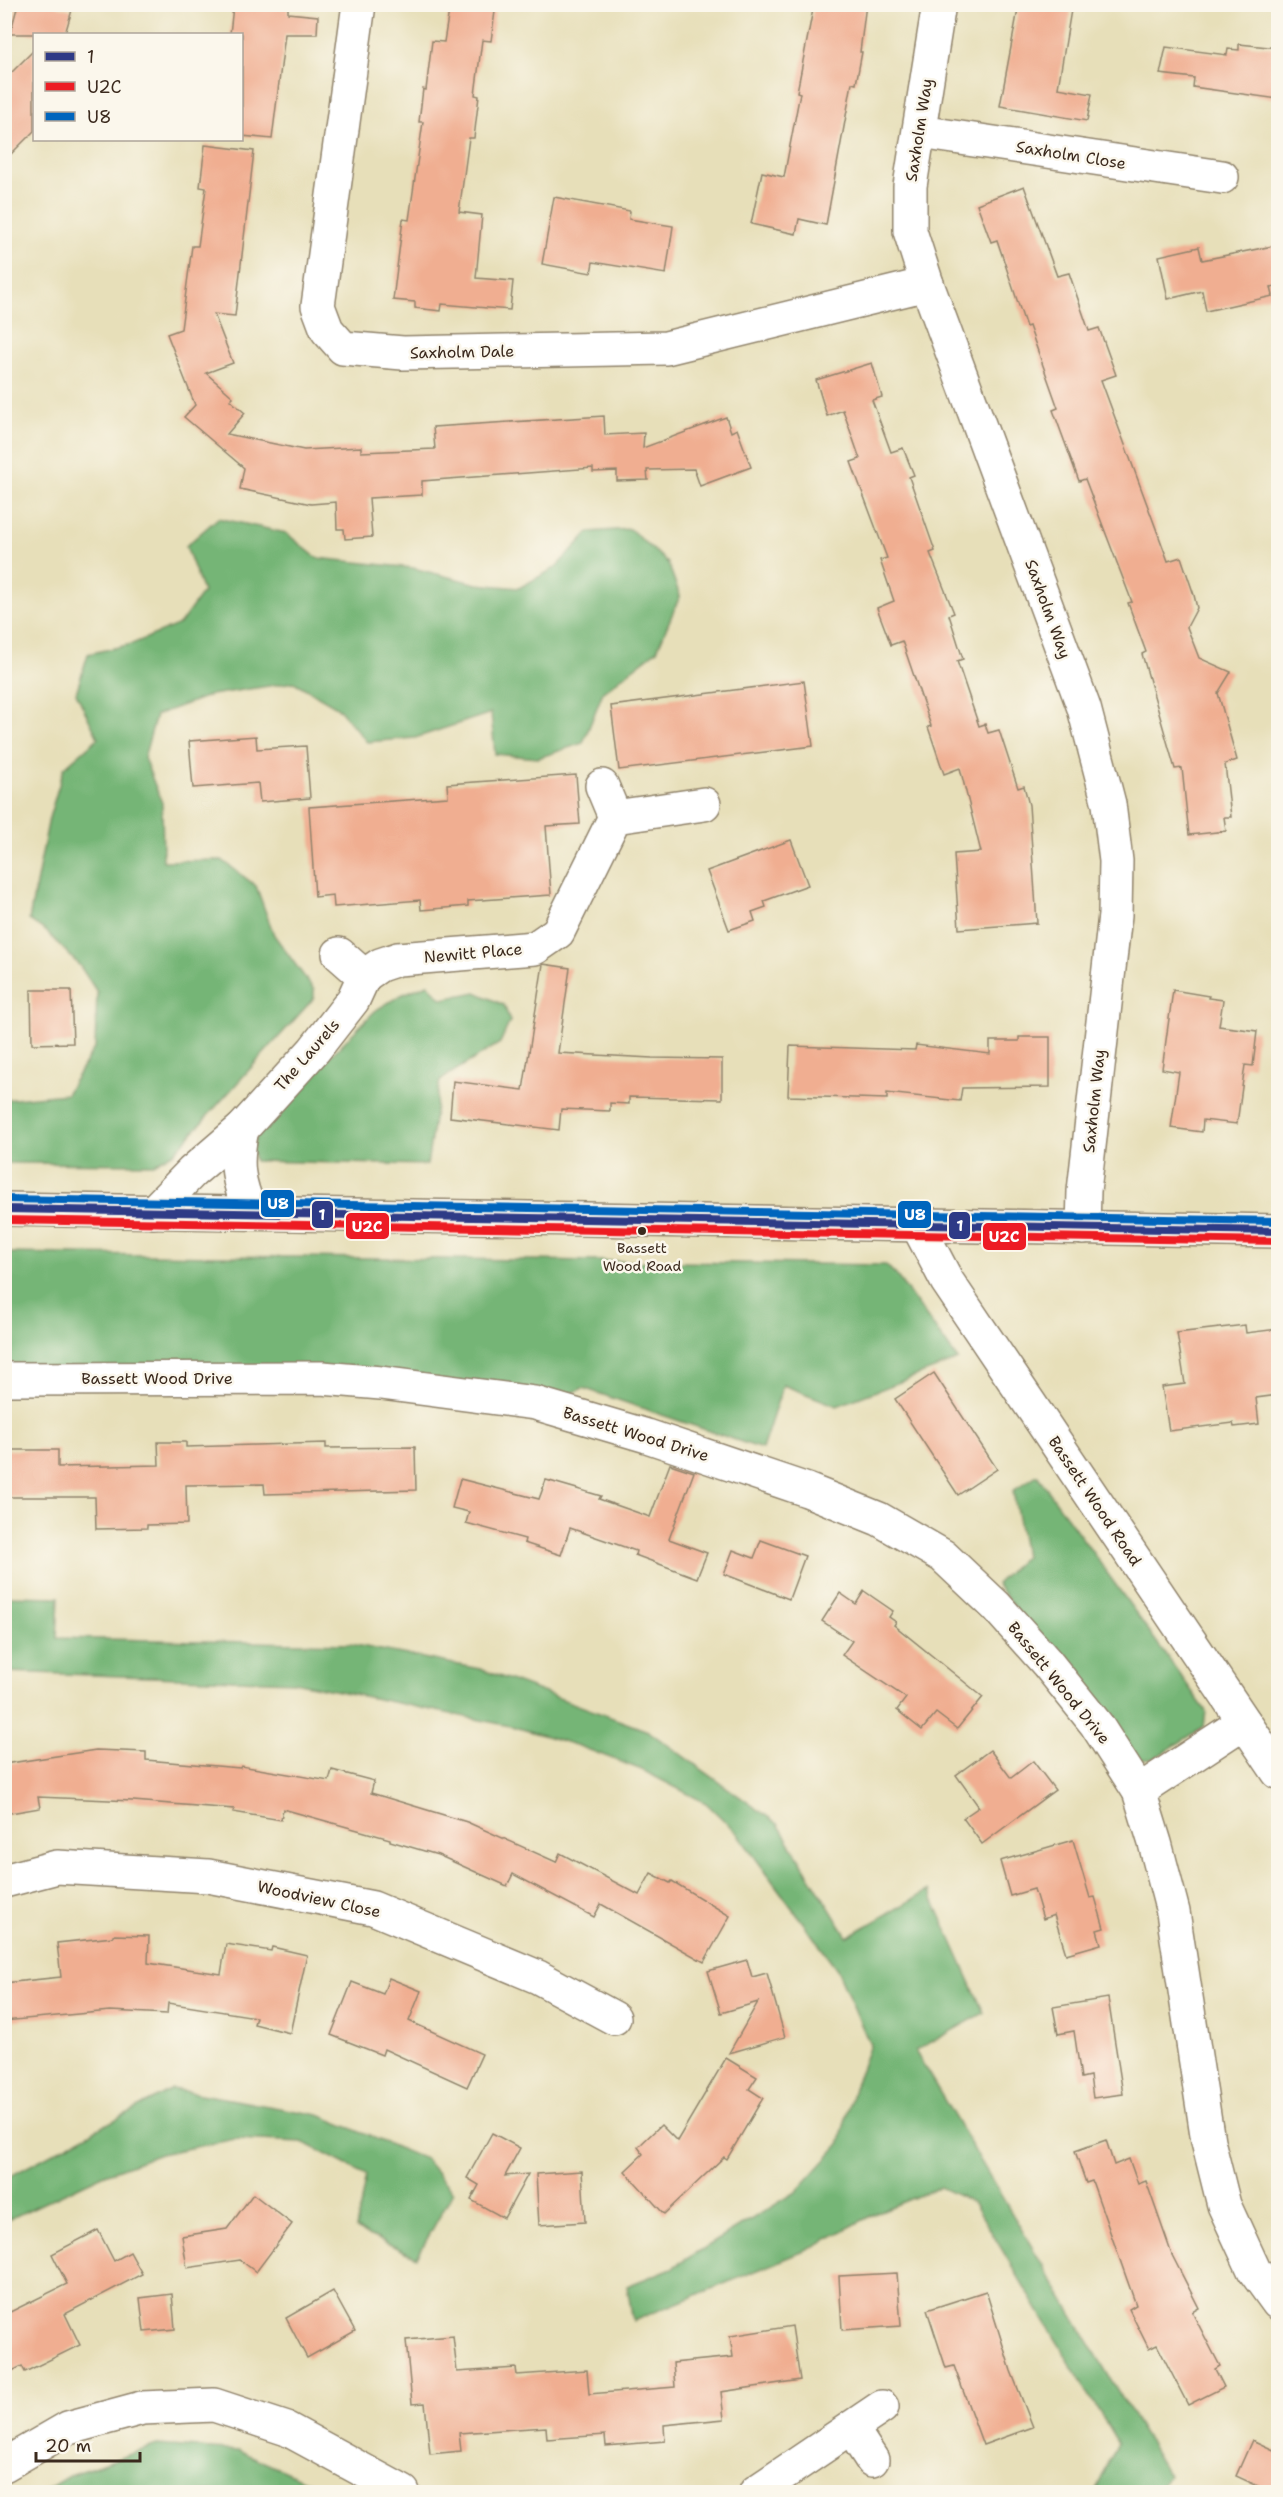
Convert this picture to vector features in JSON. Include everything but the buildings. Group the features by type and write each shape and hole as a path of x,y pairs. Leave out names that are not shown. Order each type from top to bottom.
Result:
{"street":[{"name":"Saxholm Dale","path":"359,4 318,306 327,330 343,348 404,353 666,348 927,284"},
{"name":"Saxholm Way","path":"939,4 910,186 910,231 927,284 1084,708 1109,804 1116,861 1115,915 1084,1191 1083,1228"},
{"name":"Saxholm Close","path":"920,132 1222,177"},
{"path":"602,786 615,817 704,804"},
{"name":"Newitt Place","path":"364,976 380,965 398,960 536,948 558,932 615,817"},
{"path":"339,954 364,976"},
{"name":"The Laurels","path":"153,1212 192,1172 242,1128 321,1041 353,1000 364,976"},
{"path":"242,1128 237,1153 237,1172 241,1190 251,1213"},
{"path":"4,1209 1278,1231"},
{"name":"Bassett Wood Road","path":"918,1226 946,1281 1278,1772"},
{"name":"Bassett Wood Drive","path":"4,1379 322,1378 535,1403 647,1436 807,1490 879,1519 943,1556 996,1606 1047,1663 1096,1724 1139,1791 1173,1912 1208,2141 1224,2205 1254,2270 1278,2303"},
{"path":"1139,1791 1244,1722"},
{"name":"Woodview Close","path":"4,1881 57,1867 208,1876 373,1908 538,1977 614,2018"},
{"path":"4,2465 68,2428 142,2408 214,2405 287,2429 403,2493"},
{"path":"756,2493 882,2407"},
{"path":"851,2428 872,2460"}],"green space":[{"path":"218,518 286,533 317,558 413,568 477,584 519,588 555,568 589,532 630,529 668,563 680,596 657,650 603,692 583,743 538,758 495,754 491,713 415,738 367,742 337,707 294,682 211,695 156,715 144,758 162,803 163,861 222,860 256,886 274,935 314,990 314,998 176,1151 154,1164 5,1163 5,1100 66,1094 95,1047 97,992 80,966 46,931 29,920 49,818 64,768 98,738 76,693 88,654 132,644 180,624 203,592 186,546"},
{"path":"428,984 442,999 476,992 504,1005 510,1021 500,1043 440,1080 427,1165 255,1161 252,1150 258,1129 376,1010 401,995"},
{"path":"5,1253 886,1265 896,1275 958,1360 837,1406 783,1385 762,1449 583,1388 561,1398 5,1369"},
{"path":"1037,1475 1206,1711 1204,1727 1153,1759 1136,1760 996,1584 1025,1556 1013,1491"},
{"path":"5,1596 59,1597 57,1638 350,1644 480,1669 648,1731 778,1824 847,1937 929,1890 984,2013 915,2051 1168,2475 1158,2492 1095,2492 1118,2443 974,2203 940,2187 878,2212 807,2250 633,2321 627,2286 672,2268 796,2192 839,2145 854,2088 870,2045 837,1969 737,1833 706,1803 642,1770 579,1746 515,1727 294,1682 5,1672"},
{"path":"172,2089 319,2115 425,2159 453,2192 417,2257 356,2229 366,2175 302,2142 235,2139 160,2154 105,2174 5,2221 5,2179"},
{"path":"157,2445 239,2451 331,2492 42,2492 70,2475"}],"transit line":[{"name":"U8","path":"4,1199 1278,1221"},
{"name":"1","path":"4,1209 1278,1231"},
{"name":"U2C","path":"4,1220 1278,1241"}],"place":[{"name":"Bassett Wood Road","path":"642,1231"}]}
